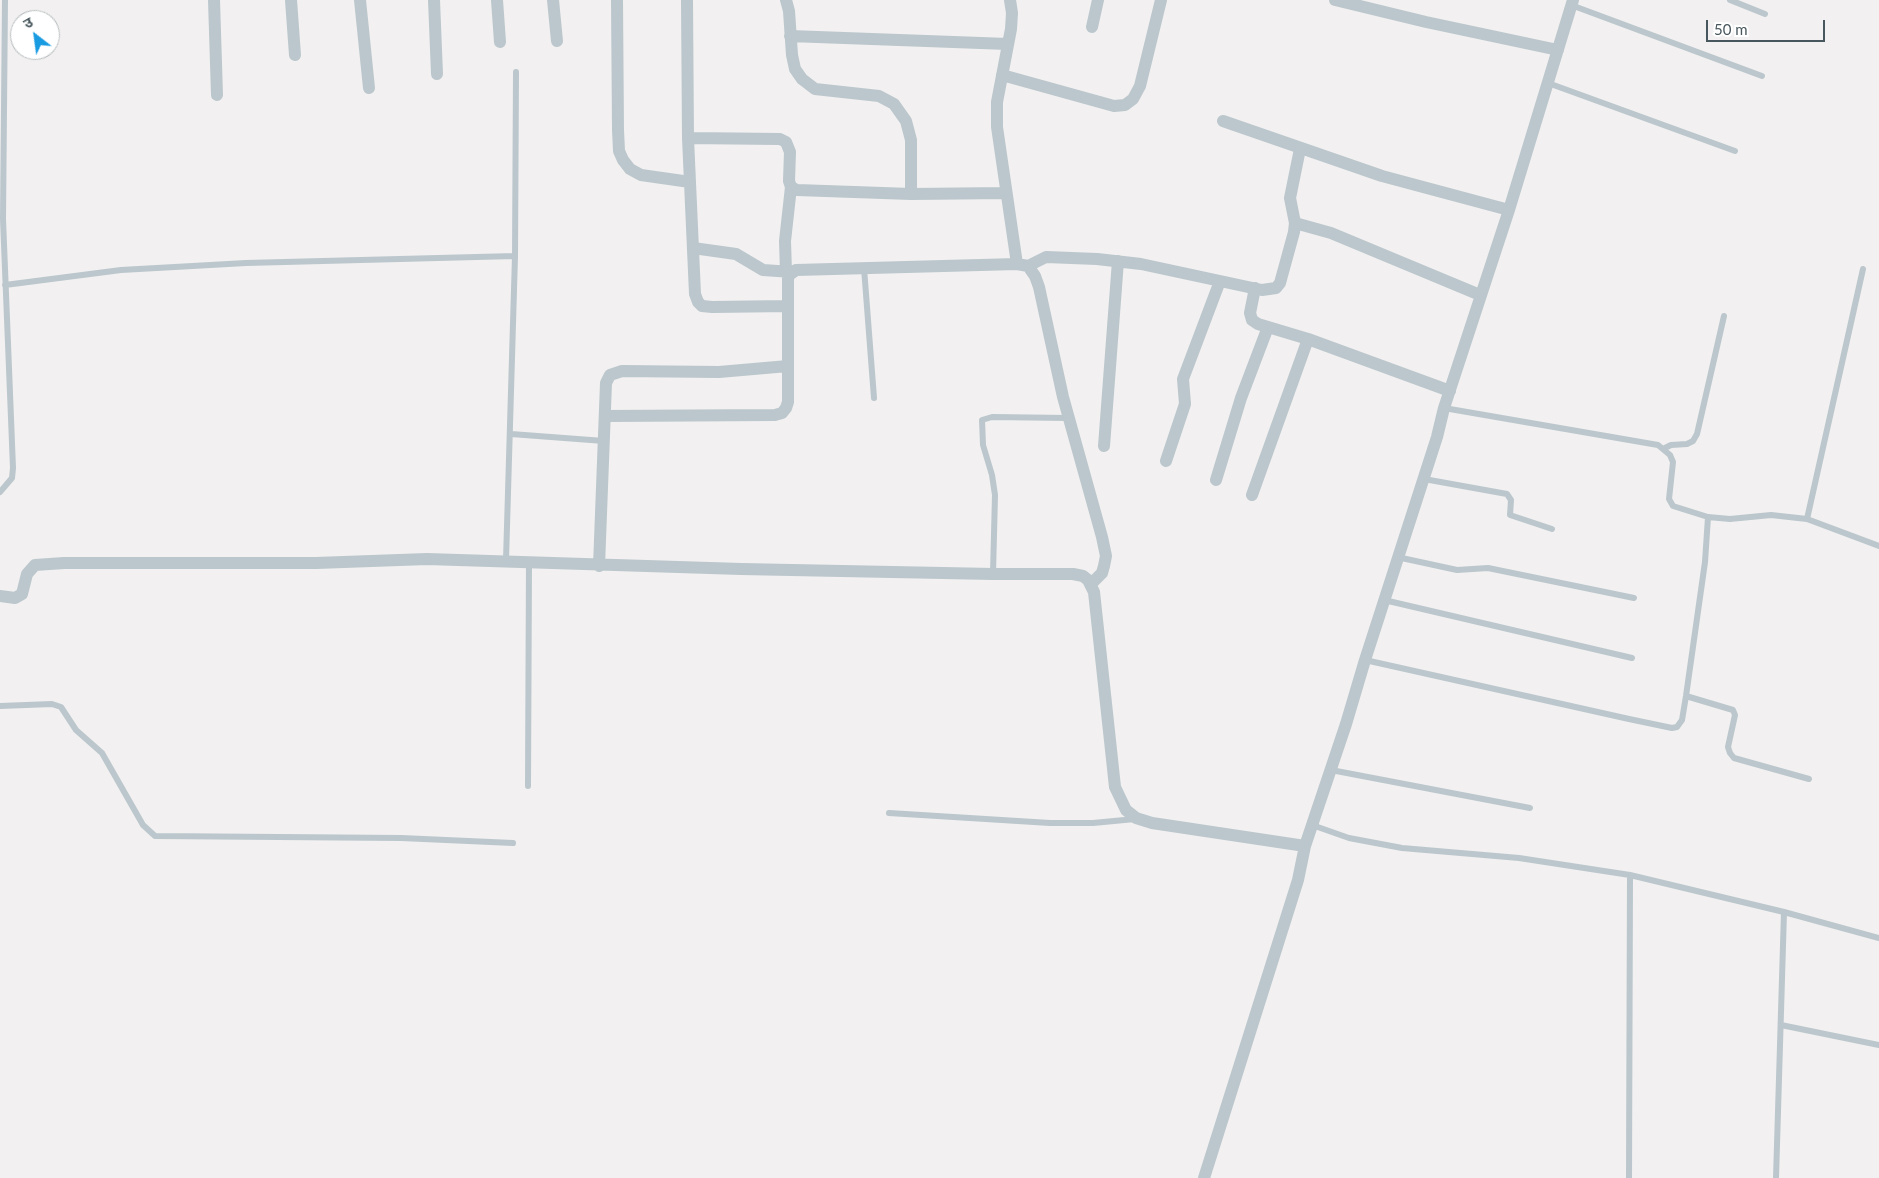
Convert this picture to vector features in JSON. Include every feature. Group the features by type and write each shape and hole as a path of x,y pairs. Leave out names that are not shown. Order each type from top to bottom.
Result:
{"street":[{"path":"214,0 217,95"},
{"path":"292,0 294,55"},
{"path":"360,0 369,88"},
{"path":"434,0 438,74"},
{"path":"497,0 500,42"},
{"path":"554,0 557,41"},
{"path":"617,0 619,151 630,169 641,175 690,182"},
{"path":"687,0 688,138 695,294 702,306 788,306"},
{"path":"786,0 790,11 790,36 795,68 802,80 815,89 878,96 894,104 906,121 911,140 911,194"},
{"path":"1010,0 1012,13 997,102 997,127 1006,193 1022,265 1036,276 1039,286 1068,418 1106,556 1102,572 1091,584"},
{"path":"1092,27 1098,0"},
{"path":"1002,75 1114,106 1125,105 1133,99 1140,86 1161,0"},
{"path":"1336,0 1426,22 1558,50"},
{"path":"1204,1178 1298,880 1305,846 1331,770 1397,557 1424,479 1444,408 1509,210 1572,3"},
{"path":"790,36 1008,44"},
{"path":"1222,121 1382,176 1509,210"},
{"path":"605,416 775,415 782,413 786,408 789,272 785,241 791,187 789,181 790,152 786,142 780,140 688,138"},
{"path":"693,248 736,254 763,270 789,272 864,268 1022,265 1056,256 1118,261 1270,290 1276,288 1280,283 1295,223 1290,198 1300,149"},
{"path":"791,187 797,190 911,194 1006,193"},
{"path":"1295,223 1331,233 1480,295"},
{"path":"1104,446 1118,261"},
{"path":"1166,461 1185,404 1183,379 1220,281"},
{"path":"1255,288 1250,313 1252,320 1450,391"},
{"path":"1216,480 1241,398 1268,327"},
{"path":"1252,496 1308,339"},
{"path":"599,566 606,383 610,375 622,371 719,372 788,366"},
{"path":"0,596 18,596 24,591 27,574 31,568 44,564 506,560 599,566 1073,574 1082,576 1091,584 1094,592 1115,787 1126,810 1136,818 1152,823 1305,846"}],"lane":[{"path":"0,492 12,478 13,468 3,219 5,0"},
{"path":"1730,0 1765,14"},
{"path":"1572,3 1762,76"},
{"path":"506,560 515,256 516,72"},
{"path":"1548,84 1735,151"},
{"path":"6,285 121,270 246,262 515,256"},
{"path":"864,268 874,398"},
{"path":"1807,519 1863,269"},
{"path":"1444,408 1604,435 1665,448 1672,445 1687,444 1693,441 1697,434 1724,316"},
{"path":"993,574 995,495 984,445 982,420 992,417 1068,418"},
{"path":"511,434 604,442"},
{"path":"1665,448 1673,462 1669,499 1678,508 1708,517 1730,519 1771,515 1807,519 1879,546"},
{"path":"1424,479 1507,494 1511,500 1509,512 1514,518 1552,528"},
{"path":"1365,660 1672,728 1680,724 1686,696 1705,562 1708,517"},
{"path":"1397,557 1457,570 1488,568 1634,598"},
{"path":"528,786 529,561"},
{"path":"1384,600 1632,658"},
{"path":"1686,696 1733,710 1734,715 1728,747 1734,758 1810,779"},
{"path":"0,706 52,704 61,708 76,730 102,753 143,825 155,836 334,837 513,843"},
{"path":"1331,770 1530,808"},
{"path":"889,813 1050,823 1093,823 1136,818"},
{"path":"1312,825 1349,838 1402,848 1519,858 1630,875 1784,912 1879,938"},
{"path":"1628,1178 1630,875"},
{"path":"1776,1178 1784,912"},
{"path":"1781,1025 1879,1045"}]}
